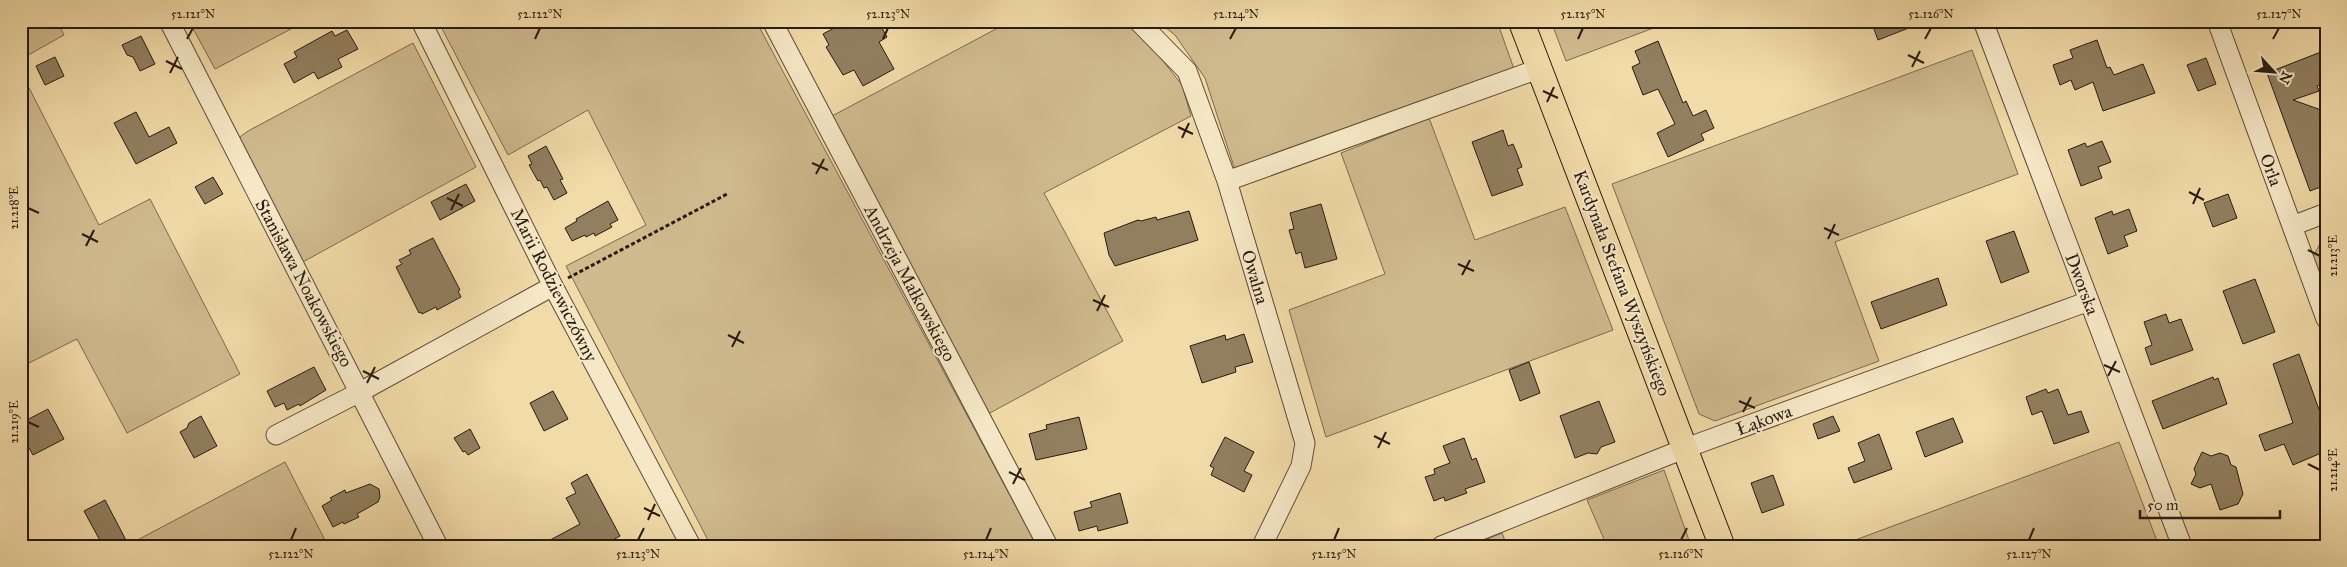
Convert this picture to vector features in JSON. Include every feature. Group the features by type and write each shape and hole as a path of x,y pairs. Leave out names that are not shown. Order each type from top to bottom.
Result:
{"main road":[{"name":"Kardynała Stefana Wyszyńskiego","path":"1521,21 1538,70 1686,448 1722,546"}],"street":[{"name":"Stanisława Noakowskiego","path":"169,21 438,546"},
{"name":"Marii Rodziewiczówny","path":"421,21 553,286 691,546"},
{"name":"Andrzeja Małkowskiego","path":"772,21 1048,546"},
{"name":"Owalna","path":"1138,21 1187,71 1226,181 1305,443 1302,466 1262,546"},
{"name":"Dworska","path":"1983,21 2182,546"},
{"name":"Orla","path":"2216,21 2326,319"},
{"path":"1226,181 1538,70"},
{"path":"2292,226 2326,213"},
{"path":"276,435 360,392 553,286"},
{"name":"Łąkowa","path":"1441,546 1686,448 2089,301"}],"path":[{"path":"553,286 729,193"}],"shaded area":[{"path":"21,21 57,21 64,35 21,59"},
{"path":"189,21 306,21 215,69"},
{"path":"438,21 756,21 1037,546 711,546 566,266 646,225 588,110 508,155"},
{"path":"1011,21 1124,21 1149,43 1182,85 1191,116 1044,193 1123,341 988,414 832,116"},
{"path":"1157,21 1497,21 1514,69 1235,170 1205,78 1175,35"},
{"path":"1551,21 1672,21 1566,61"},
{"path":"413,43 476,167 301,263 237,139 248,131"},
{"path":"1972,50 2018,174 1835,242 1879,361 1715,421 1699,414 1612,184"},
{"path":"21,72 99,225 150,199 240,374 127,433 77,339 21,367"},
{"path":"1429,118 1475,240 1565,207 1613,330 1326,437 1289,310 1385,274 1341,153"},
{"path":"2326,232 2326,295 2312,259"},
{"path":"2119,442 2159,546 1839,546"},
{"path":"285,462 328,546 126,546"},
{"path":"1664,470 1691,546 1607,546 1587,500"},
{"path":"1502,533 1507,546 1470,546"}],"building":[{"path":"831,21 878,21 887,37 879,42 894,69 863,86 854,70 843,75 826,47 829,45 823,34 834,28"},
{"path":"1871,21 1924,21 1924,22 1878,40"},
{"path":"347,30 358,49 338,59 342,67 318,79 314,72 294,83 284,64 297,57 294,52 332,31 335,36"},
{"path":"141,36 155,64 140,71 133,57 127,55 122,45"},
{"path":"2097,40 2107,68 2110,67 2114,75 2143,64 2155,93 2103,111 2093,82 2075,90 2071,80 2060,85 2053,65 2073,58 2070,50"},
{"path":"1658,41 1683,103 1686,101 1693,116 1706,110 1714,128 1701,134 1704,140 1668,157 1657,133 1675,124 1658,89 1643,95 1632,67 1640,63 1635,51"},
{"path":"2326,50 2326,83 2317,86 2319,91 2293,100 2324,111 2326,116 2326,185 2310,191 2267,73"},
{"path":"55,57 64,76 45,85 36,66"},
{"path":"2206,58 2216,84 2198,91 2187,65"},
{"path":"136,112 149,137 169,127 177,143 136,164 114,123"},
{"path":"1503,130 1508,146 1513,144 1522,167 1517,169 1523,185 1492,196 1472,142"},
{"path":"2102,141 2111,162 2098,167 2102,178 2081,186 2068,150 2085,143 2087,147"},
{"path":"546,146 563,179 560,180 567,193 554,200 547,187 544,188 540,180 538,181 529,165 532,164 528,156"},
{"path":"213,177 223,194 205,204 195,187"},
{"path":"466,184 475,201 440,220 431,202"},
{"path":"2228,194 2237,218 2213,227 2204,203"},
{"path":"608,201 618,220 610,224 612,227 595,236 594,233 572,241 565,228 577,221 576,219"},
{"path":"1321,204 1337,259 1305,268 1301,252 1296,254 1289,230 1294,229 1290,213"},
{"path":"2129,209 2137,231 2124,236 2128,246 2108,254 2095,218 2112,211 2113,215"},
{"path":"1189,211 1198,240 1115,266 1109,255 1104,233 1138,220 1156,217 1157,220"},
{"path":"2014,231 2029,272 2001,283 1986,241"},
{"path":"433,238 460,290 458,291 461,297 437,310 436,307 422,314 421,312 419,313 396,267 402,264 399,260 411,254 409,250"},
{"path":"1938,278 1947,305 1881,329 1871,302"},
{"path":"2255,279 2275,332 2243,344 2223,291"},
{"path":"2166,314 2169,323 2181,319 2193,350 2151,365 2145,348 2152,345 2144,322"},
{"path":"1244,334 1253,362 1235,367 1236,372 1202,383 1190,346 1225,335 1226,340"},
{"path":"2299,354 2321,415 2326,413 2326,451 2293,465 2284,444 2265,451 2259,435 2293,423 2273,364"},
{"path":"1529,362 1540,393 1520,401 1509,370"},
{"path":"314,367 326,390 300,406 299,404 287,410 284,403 275,407 267,391"},
{"path":"2213,377 2214,380 2218,378 2227,404 2163,429 2152,401"},
{"path":"2046,389 2048,393 2058,389 2068,415 2081,411 2089,432 2054,444 2042,411 2032,415 2026,397"},
{"path":"553,391 568,419 544,431 530,403"},
{"path":"1599,401 1615,442 1601,447 1597,454 1588,453 1575,458 1560,416"},
{"path":"48,409 64,439 33,455 21,434 21,423"},
{"path":"201,416 217,446 194,458 180,432 187,428 189,423"},
{"path":"1833,416 1840,431 1818,439 1813,424"},
{"path":"1079,417 1087,449 1036,460 1029,434 1047,429 1046,425"},
{"path":"1953,418 1963,442 1925,457 1916,432"},
{"path":"470,429 480,448 468,455 465,451 463,452 454,438"},
{"path":"1879,434 1892,469 1854,483 1848,468 1865,461 1858,443"},
{"path":"1225,437 1254,452 1244,471 1252,475 1244,492 1211,475 1214,468 1210,466"},
{"path":"1464,438 1472,460 1476,458 1485,482 1465,489 1467,493 1445,501 1444,497 1434,501 1425,477 1435,474 1434,469 1450,463 1443,446"},
{"path":"2202,452 2211,456 2220,453 2228,456 2231,465 2236,467 2243,494 2238,504 2220,510 2211,484 2200,488 2191,484 2196,474 2194,469"},
{"path":"587,474 620,536 602,546 539,546 580,524 566,498 576,493 571,483"},
{"path":"1773,475 1784,505 1762,513 1751,483"},
{"path":"370,484 379,489 380,497 378,502 357,514 359,517 333,527 322,506 332,500 330,498 345,490 346,493"},
{"path":"1120,493 1128,523 1098,531 1097,526 1079,531 1074,512 1092,507 1090,502"},
{"path":"105,500 129,546 103,546 84,511"}]}
